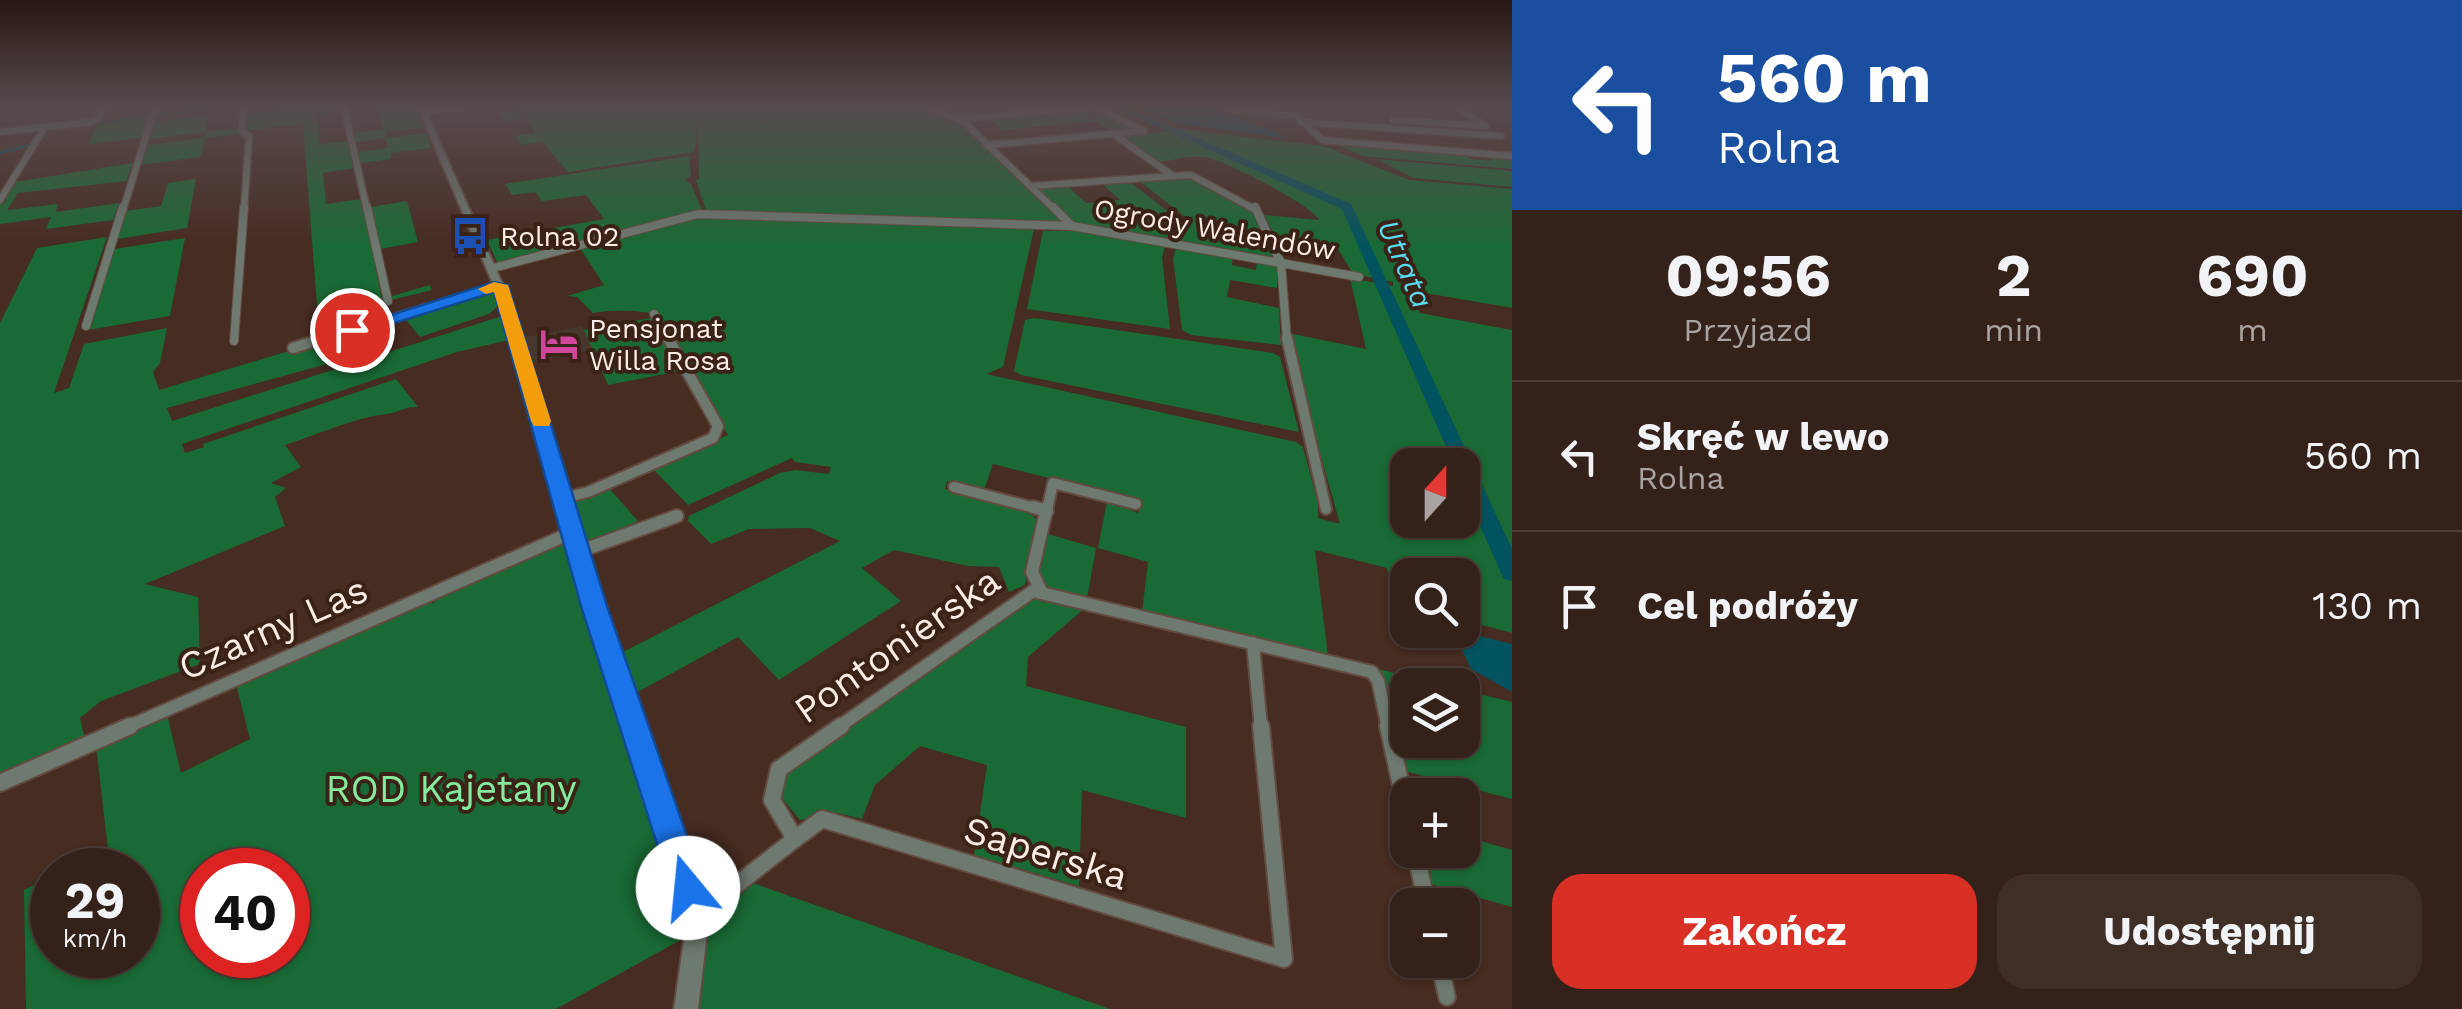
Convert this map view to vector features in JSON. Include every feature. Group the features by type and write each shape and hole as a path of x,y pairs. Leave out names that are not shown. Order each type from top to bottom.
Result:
{"street":[{"path":"0,200 28,154"},
{"path":"86,326 140,154"},
{"path":"234,342 248,154"},
{"path":"355,154 388,300"},
{"path":"442,154 500,285 578,552 679,855 693,912 696,948 686,1009"},
{"name":"Ogrody Walendów","path":"998,154 1072,226 1359,277"},
{"path":"1142,154 1172,176"},
{"path":"1031,186 1191,175 1254,206 1281,263 1288,352 1326,508"},
{"path":"493,268 694,214 1072,226"},
{"path":"292,348 500,285"},
{"path":"564,498 713,438 717,432 718,426 654,314"},
{"path":"1042,592 1032,572 1053,483 1136,504"},
{"path":"954,486 1046,511"},
{"path":"578,552 677,516"},
{"name":"Czarny Las","path":"0,783 572,532"},
{"name":"Pontonierska","path":"796,839 772,800 779,769 1024,593 1042,592 1372,672 1378,681 1399,778"},
{"name":"Saperska","path":"796,839 822,819 1284,959 1252,643"},
{"path":"693,912 716,901 796,839"},
{"path":"1442,978 1447,997"}],"shaded area":[{"name":"Pensjonat Willa Rosa","path":"582,326 593,350 533,362 525,337"}],"green space":[{"path":"145,154 201,154 200,157 141,165"},
{"path":"305,154 352,154 355,168 323,173 326,204 361,199 382,299 430,285 432,290 318,318"},
{"path":"359,154 391,154 391,159 361,163"},
{"path":"553,154 681,154 568,172"},
{"path":"699,154 992,154 1068,226 707,214 696,180"},
{"path":"1146,154 1344,154 1409,180 1512,189 1512,308 1408,290 1420,313 1512,330 1512,633 1480,625 1480,558 1390,558 1390,581 1387,568 1315,550 1328,656 1142,612 1148,562 1098,548 1107,501 1138,513 1140,501 993,464 984,490 947,481 945,489 1026,509 1037,520 1025,585 1009,592 999,567 968,566 894,550 862,568 901,601 779,680 738,637 636,693 621,653 840,541 810,528 749,529 711,544 688,521 689,516 780,473 796,470 829,474 831,467 795,462 792,458 688,505 652,468 728,435 661,317 638,311 593,313 577,297 567,296 604,285 580,248 703,215 1034,229 1003,367 986,374 1296,442 1303,447 1318,518 1340,524 1297,371 1293,334 1366,349 1350,278 1393,286 1393,282 1353,274 1335,244 1276,238 1264,215 1319,220 1301,204 1266,184 1214,160 1193,157 1158,162"},
{"path":"1358,154 1465,154 1471,159 1492,161 1487,155 1512,157 1512,169"},
{"path":"689,156 691,176 685,180 691,184 702,210 498,264 487,240 604,219 586,195 542,201 535,192 512,195 505,184"},
{"path":"1376,159 1512,171 1512,187 1414,178"},
{"path":"133,163 126,181 18,193 7,210 58,204 56,212 119,203 113,220 46,229 51,217 0,224 0,204 7,201 3,200 15,182"},
{"path":"1191,178 1250,207 1274,257 1179,240 1185,217 1141,182"},
{"path":"196,179 187,228 117,239 126,211 161,206 168,183"},
{"path":"1101,183 1131,183 1174,216 1168,238 1076,223 1039,190 1067,186 1086,203 1120,200"},
{"path":"407,201 418,242 380,249 371,207"},
{"path":"1043,231 1096,231 1161,243 1165,247 1162,257 1170,329 1027,309"},
{"path":"107,237 54,393 69,388 84,344 167,328 160,363 153,372 159,390 362,329 378,350 167,408 172,421 502,316 509,340 457,352 182,444 185,453 396,379 418,407 361,419 285,445 301,467 271,483 286,488 275,497 285,526 145,584 198,597 200,664 101,701 80,718 85,740 0,778 0,323 37,248"},
{"path":"185,238 170,316 88,330 114,249"},
{"path":"1176,248 1233,257 1232,265 1256,270 1257,261 1277,267 1277,288 1230,280 1227,297 1279,308 1281,345 1191,335 1182,330 1173,259"},
{"path":"493,289 498,306 489,314 420,337 403,316"},
{"path":"651,318 680,371 608,385 584,330"},
{"path":"1034,318 1273,353 1280,357 1299,432 1021,375 1014,371 1025,320"},
{"path":"607,486 638,521 585,545 573,501"},
{"path":"1048,534 1096,548 1087,599 1050,590 1038,579"},
{"name":"ROD Kajetany","path":"562,540 663,858 648,867 651,878 668,873 686,937 556,1009 26,1009 24,890 30,887 30,978 160,978 160,848 108,848 96,746 167,714 181,773 250,739 236,684 524,562 525,557"},
{"path":"1032,595 1085,608 1028,657 1026,686 1186,727 1186,818 1082,790 1079,886 974,855 987,765 920,746 875,785 862,819 838,813 800,820 777,792 787,773"},
{"path":"1378,669 1390,672 1390,722"},
{"path":"1480,694 1512,702 1512,799 1480,791 1480,778 1432,778 1401,770 1398,758 1480,758"},
{"path":"1480,841 1512,850 1512,907 1480,898 1480,888 1445,888 1427,883 1423,868 1480,868"},
{"path":"753,883 1110,1009 698,1009 711,916"}],"water":[{"path":"1480,636 1512,644 1512,692 1480,674 1480,668 1471,668 1461,648 1480,648"}],"waterway":[{"name":"Utrata","path":"1226,154 1347,207 1512,573"}],"slow traffic":[{"path":"486,289 500,285 541,421"}],"place":[{"name":"Rolna 02","path":"470,236"},
{"name":"Pensjonat Willa Rosa","path":"559,344"}],"route":[{"path":"352,330 500,285 594,606 688,888"}]}
